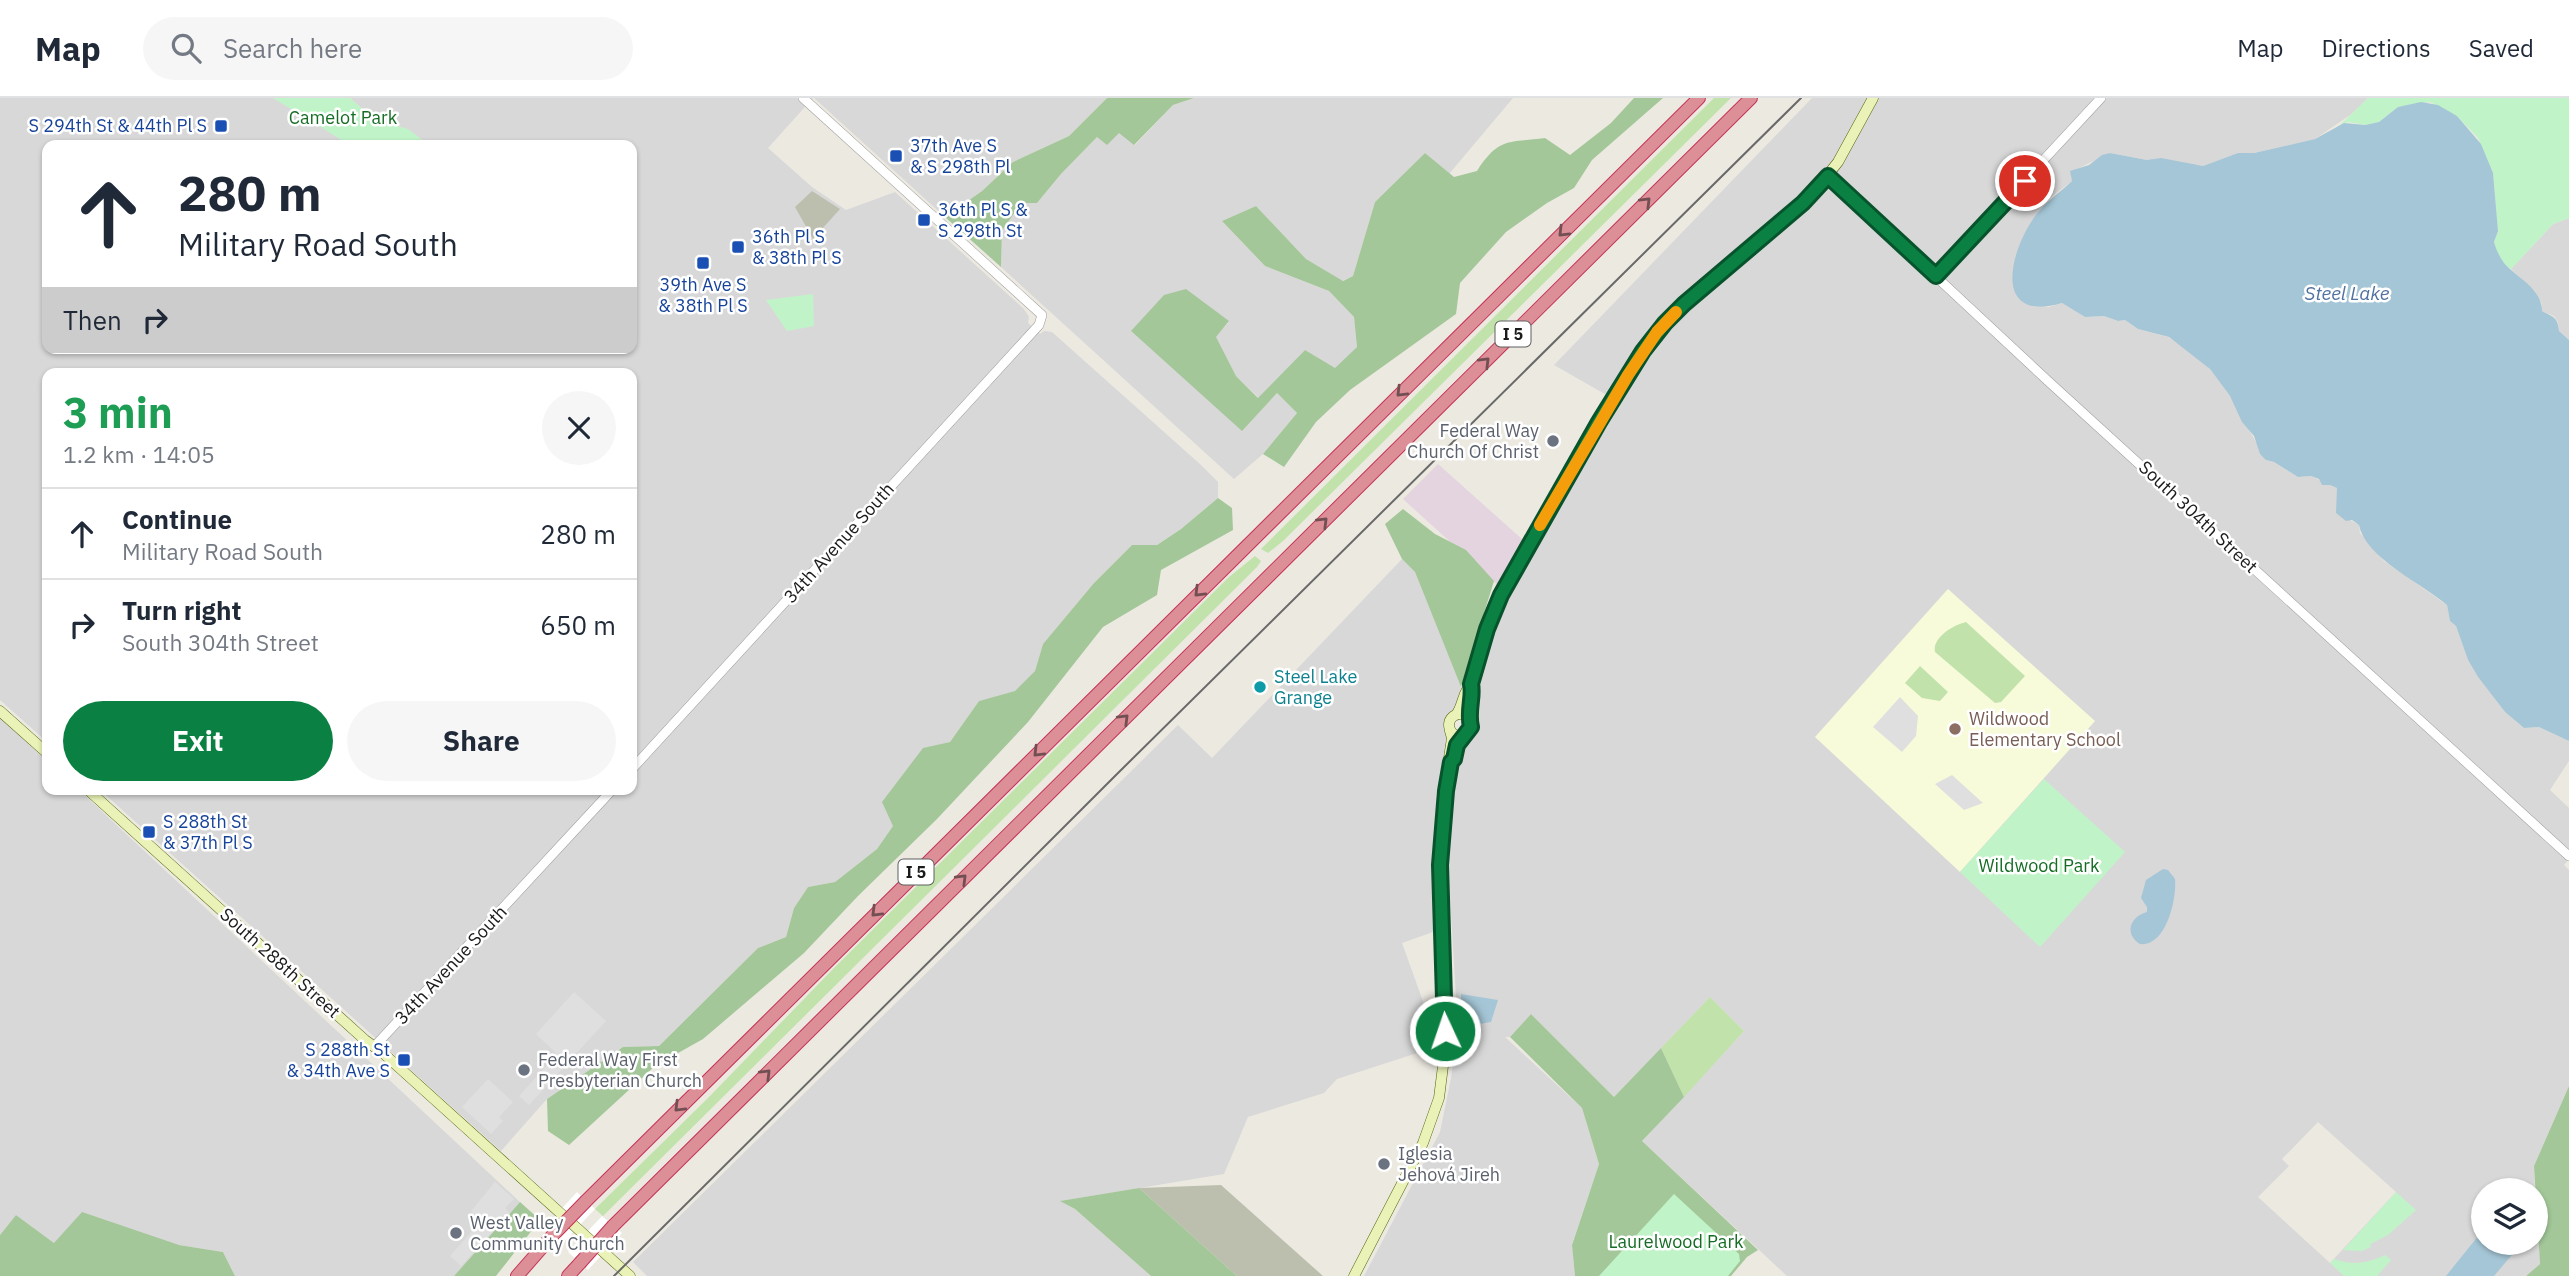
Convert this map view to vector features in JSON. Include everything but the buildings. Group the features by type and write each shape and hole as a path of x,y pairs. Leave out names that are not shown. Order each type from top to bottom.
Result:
{"highway":[{"name":"I 5","path":"517,1276 586,1200 1699,98"},
{"name":"I 5","path":"568,1276 614,1226 1751,98"}],"main road":[{"path":"1354,1276 1423,1143 1439,1098 1445,1040 1440,865 1446,791 1457,745 1469,731 1471,684 1487,629 1501,595 1599,422 1643,351 1684,304 1803,203 1828,176 1873,98"},
{"path":"1451,762 1449,758 1452,738 1449,722 1463,703 1466,688 1471,684"},
{"path":"0,711 42,749"},
{"path":"1456,715 1464,715 1469,720"},
{"path":"1450,731 1457,736 1464,735"},
{"name":"South 288th Street","path":"94,795 630,1276"}],"street":[{"name":"34th Avenue South","path":"637,764 1039,325 1042,315 803,98"},
{"path":"1936,276 2101,98"},
{"name":"South 304th Street","path":"1828,176 2048,381 2569,856"},
{"name":"34th Avenue South","path":"374,1047 607,795"}],"shaded area":[{"path":"0,98 276,98 342,140 42,140 42,354 637,354 637,140 422,140 408,130 375,120 350,98 813,98 768,148 812,187 846,210 895,192 1024,309 1029,317 1028,323 1040,334 1044,331 1052,332 1218,482 1218,498 1181,529 1157,545 1132,545 1094,583 1043,644 1035,671 1016,691 979,701 950,742 923,749 893,826 877,849 835,882 808,887 794,908 786,937 758,948 659,1046 623,1047 547,1099 501,1151 106,795 637,795 637,368 42,368 42,738 0,700"},
{"path":"814,98 1107,98 1069,136 1013,162 982,191 945,217"},
{"path":"1194,98 1513,98 1449,174 1425,153 1375,202 1353,276 1342,281 1306,259 1256,206 1222,221 1265,266 1329,291 1354,317 1357,347 1335,369 1305,350 1259,398 1236,376 1215,337 1229,322 1131,331 1242,430 1277,393 1297,413 1263,454 1234,479 1001,267 1002,231 1021,203 1037,203 1097,137 1119,132 1135,145 1173,105"},
{"path":"1812,98 2368,98 2353,113 2315,139 2254,153 2239,153 2203,166 2110,153 2071,172 2072,181 2051,197 2036,215 2035,306 2049,307 2062,303 2085,317 2104,316 2118,321 2125,320 2138,329 2168,337 2194,354 2210,369 2230,396 2266,460 2298,477 2311,476 2337,488 2337,513 2359,525 2360,533 2384,561 2447,605 2450,621 2456,626 2468,660 2505,712 2524,728 2539,727 2569,741 2569,761 2550,790 2569,808 2569,859 2564,865 2569,870 2569,1086 2534,1166 2534,1178 2471,1178 2471,1255 2539,1255 2540,1264 2526,1276 1787,1276 1642,1141 1744,1031 1710,997 1614,1097 1531,1014 1510,1037 1505,1037 1582,1108 1599,1164 1572,1244 1575,1276 1364,1276 1440,1132 1451,1078 1458,1031 1447,846 1452,784 1474,687 1510,590 1617,401 1554,365","holes":["2318,1122 2396,1192 2330,1263 2258,1197 2289,1166 2282,1159"]},
{"path":"812,191 840,209 813,239 795,207"},
{"path":"2569,218 2569,340 2559,331 2554,316 2542,311 2542,304 2535,291 2511,269 2553,224"},
{"path":"1438,464 1523,540 1499,586 1403,499"},
{"path":"1402,559 1415,572 1461,687 1436,795 1433,932 1402,943 1439,1046 1337,1079 1324,1093 1248,1117 1224,1174 1061,1201 1075,1209 1151,1276 647,1276 633,1262 1178,725 1212,758"},
{"name":"Wildwood Elementary School","path":"1948,589 2095,721 1960,872 1815,737"},
{"path":"1900,697 1918,716 1916,736 1902,752 1873,727"},
{"path":"0,716 42,756 42,795 84,795 520,1202 454,1276 235,1276 223,1252 179,1245 54,1243 16,1215 0,1235"},
{"path":"1952,775 1983,803 1964,810 1935,784"},
{"path":"574,992 606,1021 529,1105 519,1096 557,1054 536,1034"},
{"path":"488,1079 513,1102 499,1117 503,1121 491,1134 462,1107"},
{"path":"495,1182 514,1199 505,1208 510,1213 461,1266 450,1256 481,1221 471,1211"},
{"path":"1221,1185 1323,1276 1237,1276 1139,1188"}],"green space":[{"name":"Camelot Park","path":"273,98 350,98 375,120 408,129 422,140 342,140"},
{"path":"1107,98 1194,98 1173,105 1134,145 1119,133 1107,145 1097,137 1037,203 1021,203 1002,231 1001,267 945,217 982,191 1013,162 1069,136"},
{"path":"1634,98 1663,98 1592,160 1574,188 1506,232 1460,283 1456,314 1350,390 1316,422 1284,467 1263,454 1297,413 1277,393 1242,431 1131,331 1164,295 1186,289 1229,321 1216,337 1236,376 1258,398 1305,350 1335,368 1357,347 1354,317 1329,291 1265,266 1222,221 1256,206 1306,259 1343,281 1353,276 1375,202 1425,153 1454,177 1477,171 1498,147 1513,142 1545,138 1570,155 1611,123"},
{"path":"1714,98 1731,98 1283,541 1268,553 1261,549"},
{"path":"2368,98 2569,98 2569,218 2553,224 2511,269 2500,257 2494,242 2498,231 2493,173 2478,138 2457,116 2430,102 2398,107 2379,122 2365,125 2348,122 2339,126"},
{"path":"813,294 814,326 787,331 766,300"},
{"path":"1218,498 1232,508 1233,530 1161,570 1157,595 1103,627 1028,722 937,819 804,953 703,1039 655,1066 569,1145 548,1131 547,1099 623,1047 659,1046 758,948 786,937 794,908 808,887 835,882 877,849 893,826 882,802 923,748 950,742 979,701 1015,691 1035,671 1043,644 1094,583 1132,545 1157,545"},
{"path":"1403,509 1435,534 1466,550 1494,581 1461,687 1415,572 1402,559 1385,524"},
{"path":"1255,556 1261,561 1257,567 603,1216 595,1209 1229,577"},
{"path":"1966,622 2025,676 2001,702 1995,703 1935,652 1940,637"},
{"path":"1920,666 1948,692 1940,701 1922,698 1905,683"},
{"name":"Wildwood Park","path":"2044,779 2125,852 2040,947 1960,872"},
{"path":"1710,997 1744,1031 1684,1097 1661,1048"},
{"path":"1531,1014 1614,1097 1661,1048 1684,1097 1642,1141 1758,1250 1747,1257 1731,1276 1575,1276 1572,1245 1599,1164 1582,1108 1510,1037"},
{"path":"2569,1086 2569,1276 2526,1276 2540,1264 2539,1255 2548,1255 2548,1178 2535,1178 2534,1166"},
{"path":"1139,1188 1237,1276 1151,1276 1075,1209 1060,1201"},
{"path":"2396,1192 2416,1210 2388,1235 2370,1244 2371,1247 2362,1251 2343,1250"},
{"name":"Laurelwood Park","path":"1674,1194 1739,1254 1740,1261 1728,1276 1599,1276"},
{"path":"520,1202 540,1220 496,1276 454,1276"},
{"path":"82,1212 179,1245 223,1252 235,1276 0,1276 0,1235 16,1215 54,1243"},
{"path":"2385,1255 2391,1260 2377,1276 2344,1276 2330,1263 2334,1259 2361,1263"}],"water":[{"name":"Steel Lake","path":"2421,102 2438,105 2457,116 2481,144 2493,173 2498,231 2494,242 2498,252 2504,263 2538,296 2542,311 2554,318 2559,331 2569,340 2569,741 2539,727 2524,728 2505,712 2468,660 2456,626 2450,621 2447,605 2396,570 2372,548 2359,525 2352,520 2346,521 2336,513 2337,488 2322,485 2319,479 2311,476 2298,477 2266,460 2260,454 2254,436 2242,422 2230,396 2210,369 2169,337 2138,329 2125,320 2118,321 2104,316 2085,317 2062,303 2040,307 2025,304 2016,295 2013,267 2024,234 2033,219 2046,203 2072,181 2070,171 2089,165 2102,155 2110,153 2147,160 2161,158 2203,166 2238,153 2254,153 2315,139 2344,123 2365,125 2379,122 2398,107"},
{"path":"2163,869 2168,870 2175,879 2172,909 2157,938 2140,944 2132,935 2131,925 2137,917 2147,912 2141,898 2146,880"},
{"path":"1461,994 1498,1000 1491,1022 1462,1027"},
{"path":"2471,1245 2471,1255 2512,1255 2494,1276 2446,1276"}],"pier":[{"path":"577,1192 595,1209 561,1245 543,1229"},
{"path":"602,1216 622,1233 588,1270 568,1252"}],"tram line":[{"path":"614,1276 1801,98"}],"slow traffic":[{"path":"1540,525 1643,351 1676,312"}],"place":[{"name":"S 294th St & 44th Pl S","path":"221,126"},
{"name":"37th Ave S & S 298th Pl","path":"896,156"},
{"name":"36th Pl S & S 298th St","path":"924,220"},
{"name":"36th Pl S & 38th Pl S","path":"738,247"},
{"name":"39th Ave S & 38th Pl S","path":"703,263"},
{"name":"Federal Way Church Of Christ","path":"1553,441"},
{"name":"Steel Lake Grange","path":"1260,687"},
{"name":"Wildwood Elementary School","path":"1955,729"},
{"name":"S 288th St & 37th Pl S","path":"149,832"},
{"name":"S 288th St & 34th Ave S","path":"404,1060"},
{"name":"Federal Way First Presbyterian Church","path":"524,1070"},
{"name":"Iglesia Jehová Jireh","path":"1384,1164"},
{"name":"West Valley Community Church","path":"456,1233"}],"route":[{"path":"1445,1031 1440,865 1446,791 1457,745 1471,727 1468,716 1471,684 1487,629 1501,595 1599,422 1643,351 1684,304 1803,203 1828,176 1936,276 2025,181"}]}
